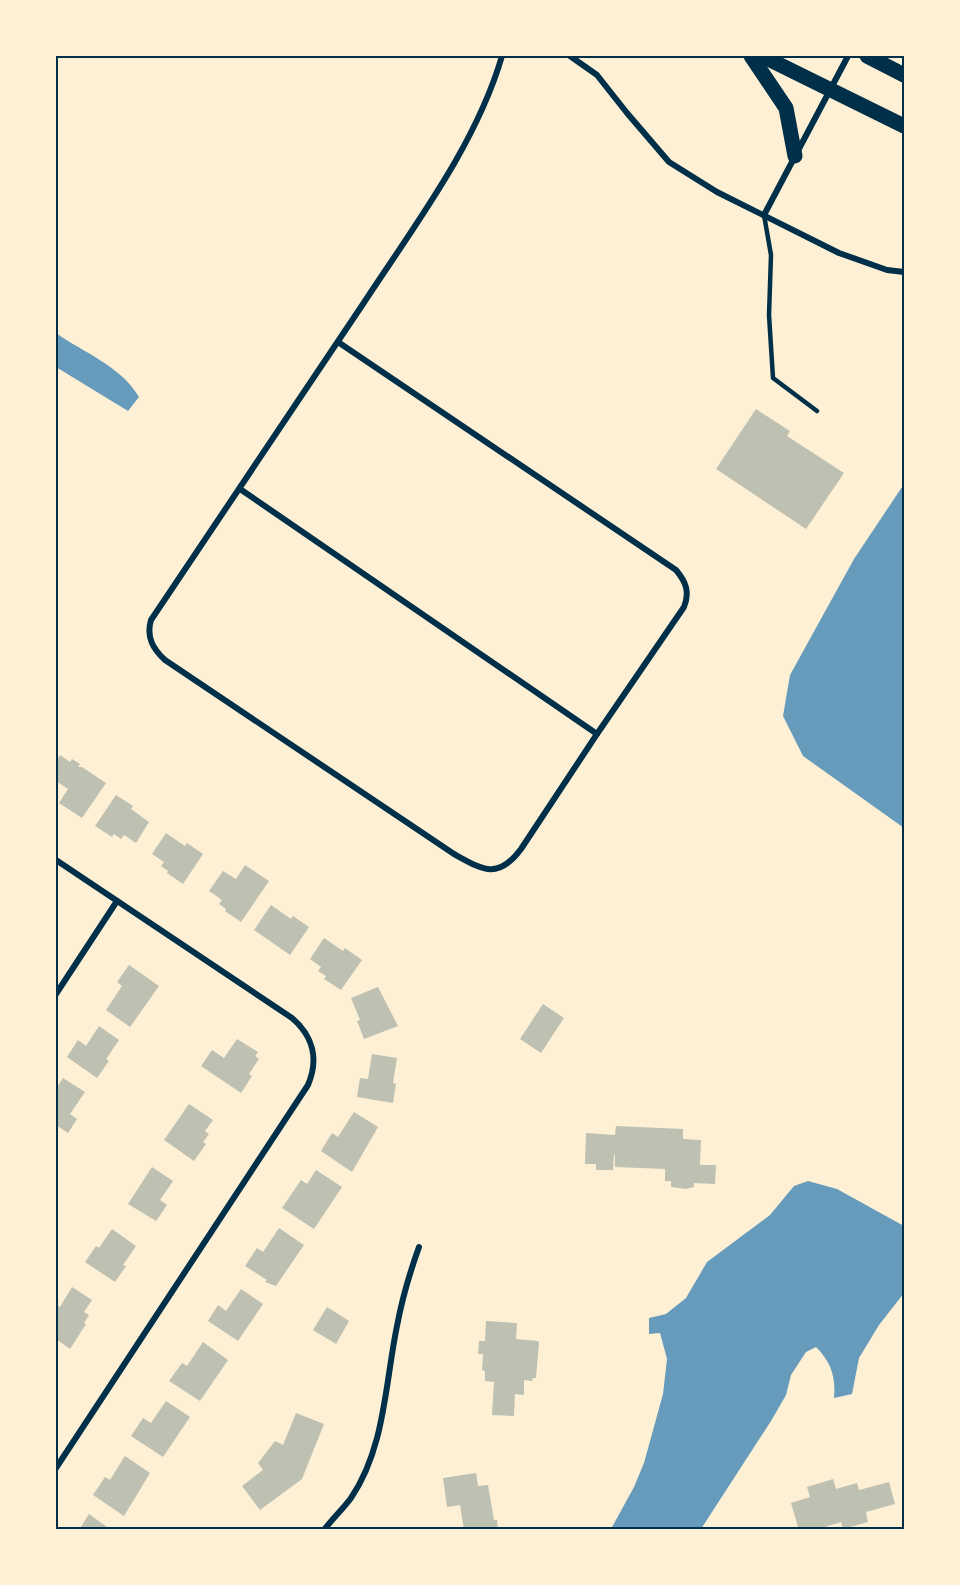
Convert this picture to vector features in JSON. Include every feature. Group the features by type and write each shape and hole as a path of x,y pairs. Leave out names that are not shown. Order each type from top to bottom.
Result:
{"highway":[{"path":"751,56 786,108 795,156"},
{"path":"762,56 904,126"},
{"path":"867,56 904,75"}],"street":[{"path":"338,342 676,570 684,581 687,594 684,607 521,849 503,868 494,869 473,864 454,854 165,660 158,654 149,637 151,620 426,209 488,98 502,56"},
{"path":"570,56 597,75 669,162 717,192 839,253 887,270 904,272"},
{"path":"764,216 848,56"},
{"path":"240,489 597,734"},
{"path":"56,860 292,1017 306,1033 314,1054 312,1075 308,1085 56,1468"},
{"path":"56,994 117,901"},
{"path":"324,1530 351,1498 365,1470 378,1434 397,1325 419,1247"}],"lane":[{"path":"764,216 771,255 769,315 773,378 817,411"}],"water":[{"path":"56,333 112,368 131,386 139,397 128,411 56,367"},
{"path":"904,484 904,828 803,756 783,716 790,675 854,559"},
{"path":"808,1181 837,1189 904,1226 904,1293 879,1325 859,1358 852,1394 834,1398 834,1383 829,1364 816,1347 806,1352 791,1375 786,1395 771,1421 701,1529 611,1529 644,1463 663,1394 667,1359 660,1333 649,1334 649,1318 666,1314 686,1298 707,1262 770,1215 794,1186"}],"building":[{"path":"756,409 790,431 787,436 844,473 806,529 716,469"},
{"path":"60,755 70,762 72,759 80,764 78,767 82,767 106,783 82,818 59,803 68,789 56,781 56,762"},
{"path":"116,795 133,806 131,809 149,822 136,843 124,835 121,839 114,834 112,837 95,826"},
{"path":"166,833 185,846 187,843 203,854 183,884 167,873 168,871 161,866 164,862 152,854"},
{"path":"245,865 269,881 241,922 225,911 226,909 219,904 222,900 209,891 223,871 236,879"},
{"path":"271,905 291,919 293,916 309,927 290,955 254,930"},
{"path":"324,938 343,951 345,948 362,960 341,990 324,979 326,976 318,971 321,967 310,959"},
{"path":"129,965 159,986 130,1027 106,1010 122,986 117,982"},
{"path":"378,987 398,1026 364,1039 357,1021 360,1020 351,998"},
{"path":"543,1004 564,1018 541,1053 520,1039"},
{"path":"99,1026 119,1040 106,1059 109,1061 97,1078 67,1057 78,1040 86,1046"},
{"path":"237,1039 258,1052 255,1056 259,1059 249,1074 252,1076 241,1093 201,1066 212,1050 224,1058"},
{"path":"372,1054 397,1058 393,1103 357,1097 360,1078 368,1079"},
{"path":"63,1078 85,1092 70,1114 77,1119 68,1133 56,1125 56,1089"},
{"path":"189,1104 213,1120 205,1131 209,1134 203,1142 206,1144 194,1161 164,1140"},
{"path":"354,1112 378,1127 352,1172 321,1151 332,1133 338,1137"},
{"path":"616,1126 683,1129 683,1139 701,1140 700,1165 716,1165 715,1184 694,1183 694,1187 686,1189 671,1187 671,1181 665,1181 665,1169 615,1167 615,1155 613,1170 596,1170 596,1164 585,1164 586,1133 615,1135"},
{"path":"152,1167 173,1181 160,1200 167,1205 156,1221 128,1204"},
{"path":"316,1170 342,1187 314,1229 282,1208 301,1180 307,1184"},
{"path":"279,1228 304,1245 276,1286 265,1282 267,1280 245,1266 257,1248 263,1252"},
{"path":"112,1229 136,1246 115,1282 85,1262 96,1246 99,1248"},
{"path":"72,1287 92,1300 84,1312 89,1315 84,1323 86,1324 70,1349 56,1339 56,1304 60,1307"},
{"path":"241,1289 263,1304 238,1341 208,1321 218,1305 226,1311"},
{"path":"327,1307 349,1321 336,1344 313,1330"},
{"path":"486,1321 517,1323 516,1339 539,1343 536,1378 532,1381 524,1380 524,1395 515,1394 514,1416 492,1415 494,1382 485,1381 485,1371 482,1370 483,1354 478,1354 479,1341 485,1341"},
{"path":"203,1342 228,1360 200,1401 169,1381 182,1363 187,1366"},
{"path":"166,1401 190,1417 163,1457 131,1436 143,1418 151,1423"},
{"path":"296,1413 324,1424 302,1479 260,1510 242,1486 263,1470 258,1463 275,1441 283,1445"},
{"path":"125,1456 150,1473 124,1516 93,1495 105,1477 110,1480"},
{"path":"476,1473 478,1486 488,1485 498,1530 464,1530 460,1505 447,1507 443,1478"},
{"path":"833,1479 836,1489 857,1483 859,1490 889,1482 895,1504 866,1512 868,1522 843,1529 841,1522 815,1530 799,1530 791,1503 810,1497 807,1487"},
{"path":"89,1514 111,1530 79,1530"}]}
